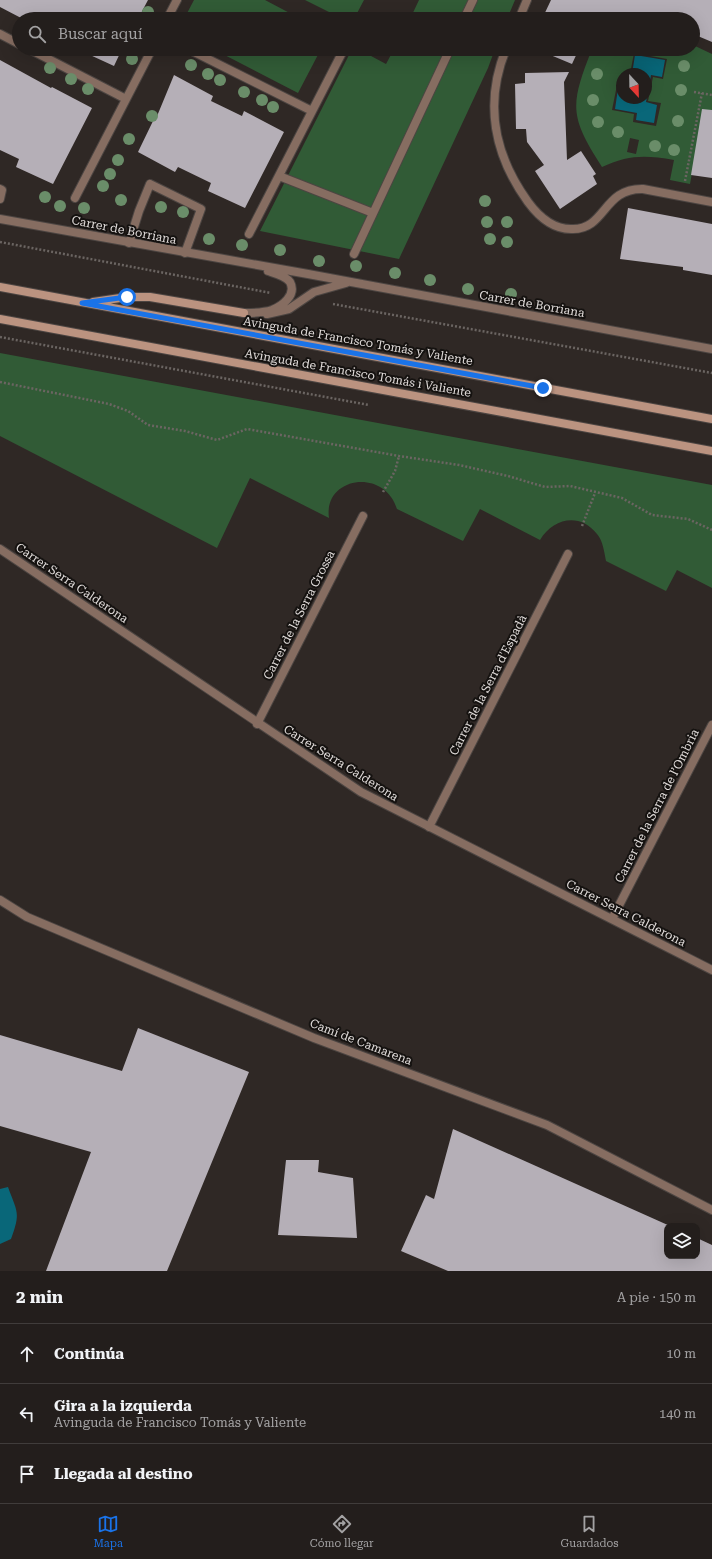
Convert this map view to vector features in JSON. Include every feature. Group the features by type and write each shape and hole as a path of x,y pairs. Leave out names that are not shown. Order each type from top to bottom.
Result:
{"main road":[{"name":"Avinguda de Francisco Tomás y Valiente","path":"0,287 712,419"},
{"path":"82,303 138,296 244,313"},
{"name":"Avinguda de Francisco Tomás i Valiente","path":"0,319 712,451"}],"street":[{"path":"171,12 177,0"},
{"path":"467,12 473,0"},
{"path":"522,12 527,0"},
{"path":"0,34 12,40"},
{"path":"43,56 126,99"},
{"path":"76,198 148,56"},
{"path":"202,56 312,111"},
{"path":"248,234 340,56"},
{"path":"354,254 447,56"},
{"path":"504,56 496,80 494,105 495,125 500,147 509,170 522,193 534,210 546,221 559,228 573,229 585,227 596,220 610,202 619,194 632,189 712,202"},
{"path":"279,176 373,213"},
{"path":"129,243 139,211 150,184 201,209 185,253"},
{"path":"0,189 2,190 0,199"},
{"name":"Carrer de Borriana","path":"0,219 712,349"},
{"name":"Carrer de Borriana","path":"244,263 287,279 291,288 289,296"},
{"name":"Carrer de Borriana","path":"244,313 258,315 279,313 306,299 314,292 348,282"},
{"path":"244,313 271,310 285,302 289,296"},
{"name":"Carrer de la Serra Grossa","path":"257,724 363,516"},
{"name":"Carrer Serra Calderona","path":"0,549 257,724 361,792 712,970"},
{"name":"Carrer de la Serra d'Espadà","path":"429,827 568,554"},
{"name":"Carrer de la Serra de l’Ombria","path":"612,919 712,725"},
{"name":"Camí de Camarena","path":"0,900 27,917 308,1035 547,1125 712,1210"}],"path":[{"path":"694,92 712,95"},
{"path":"685,185 702,93"},
{"path":"0,242 289,296"},
{"path":"306,299 712,373"},
{"path":"0,337 376,406"},
{"path":"0,382 109,404 128,411 148,425 185,431 217,440 247,429 459,465 508,476 545,487 570,486 622,498 652,515 688,520 712,530"},
{"path":"383,492 395,471 399,456"},
{"path":"582,526 595,493"}],"green space":[{"path":"194,0 265,0 288,12 188,12"},
{"path":"305,0 364,0 358,12 329,12"},
{"path":"419,0 515,0 510,12 413,12"},
{"path":"700,48 712,54 712,120 702,118 690,184 670,180 674,160 654,157 637,157 620,160 602,167 583,135 579,122 576,110 580,84 589,56 633,56 631,68 616,68 616,90 612,110 634,114 633,122 656,126 661,103 652,102 652,82 653,77 663,79 667,59 650,56 700,56","holes":["630,138 639,140 636,154 627,152"]},
{"path":"227,56 317,56 298,93"},
{"path":"348,56 371,56 386,64 390,56 492,56 399,259 260,231"},
{"path":"0,353 712,485 712,588 677,570 666,591 606,561 602,543 597,534 590,527 575,520 567,520 552,527 540,540 480,509 463,541 397,509 390,496 380,487 368,483 356,482 344,486 335,493 330,504 329,518 250,478 217,548 0,436"}],"water":[{"path":"635,56 665,60 662,77 652,75 652,68 633,68"},
{"path":"616,102 616,104 652,104 657,105 654,123 636,120 637,113 615,109"},
{"path":"8,1187 16,1207 17,1217 11,1239 0,1244 0,1189"}],"building":[{"path":"0,0 148,0 142,12 12,12 12,13 0,7"},
{"path":"551,0 712,0 712,42 700,37 700,12 545,12"},
{"path":"92,56 119,56 114,66"},
{"path":"553,56 576,56 572,64"},
{"path":"0,60 51,88 52,87 92,108 53,184 16,167 19,159 0,150"},
{"path":"569,72 564,82 567,160 581,151 596,174 593,176 597,184 560,209 535,171 544,165 527,142 526,129 516,129 515,84 525,83 525,73"},
{"path":"174,75 213,96 211,101 242,116 244,111 284,132 245,208 208,191 211,183 178,167 175,172 138,152 153,121 155,121"},
{"path":"702,109 712,110 712,178 691,175"},
{"path":"628,208 712,224 712,275 683,270 683,267 620,259"},
{"path":"138,1028 249,1072 167,1271 46,1271 91,1152 0,1126 0,1035 122,1071"},
{"path":"453,1129 664,1223 664,1259 700,1259 700,1239 712,1245 712,1271 448,1271 401,1251 426,1195 434,1199"},
{"path":"286,1160 319,1160 318,1172 353,1178 357,1238 278,1235"}],"route":[{"path":"127,297 100,302 82,303 543,388"}]}
